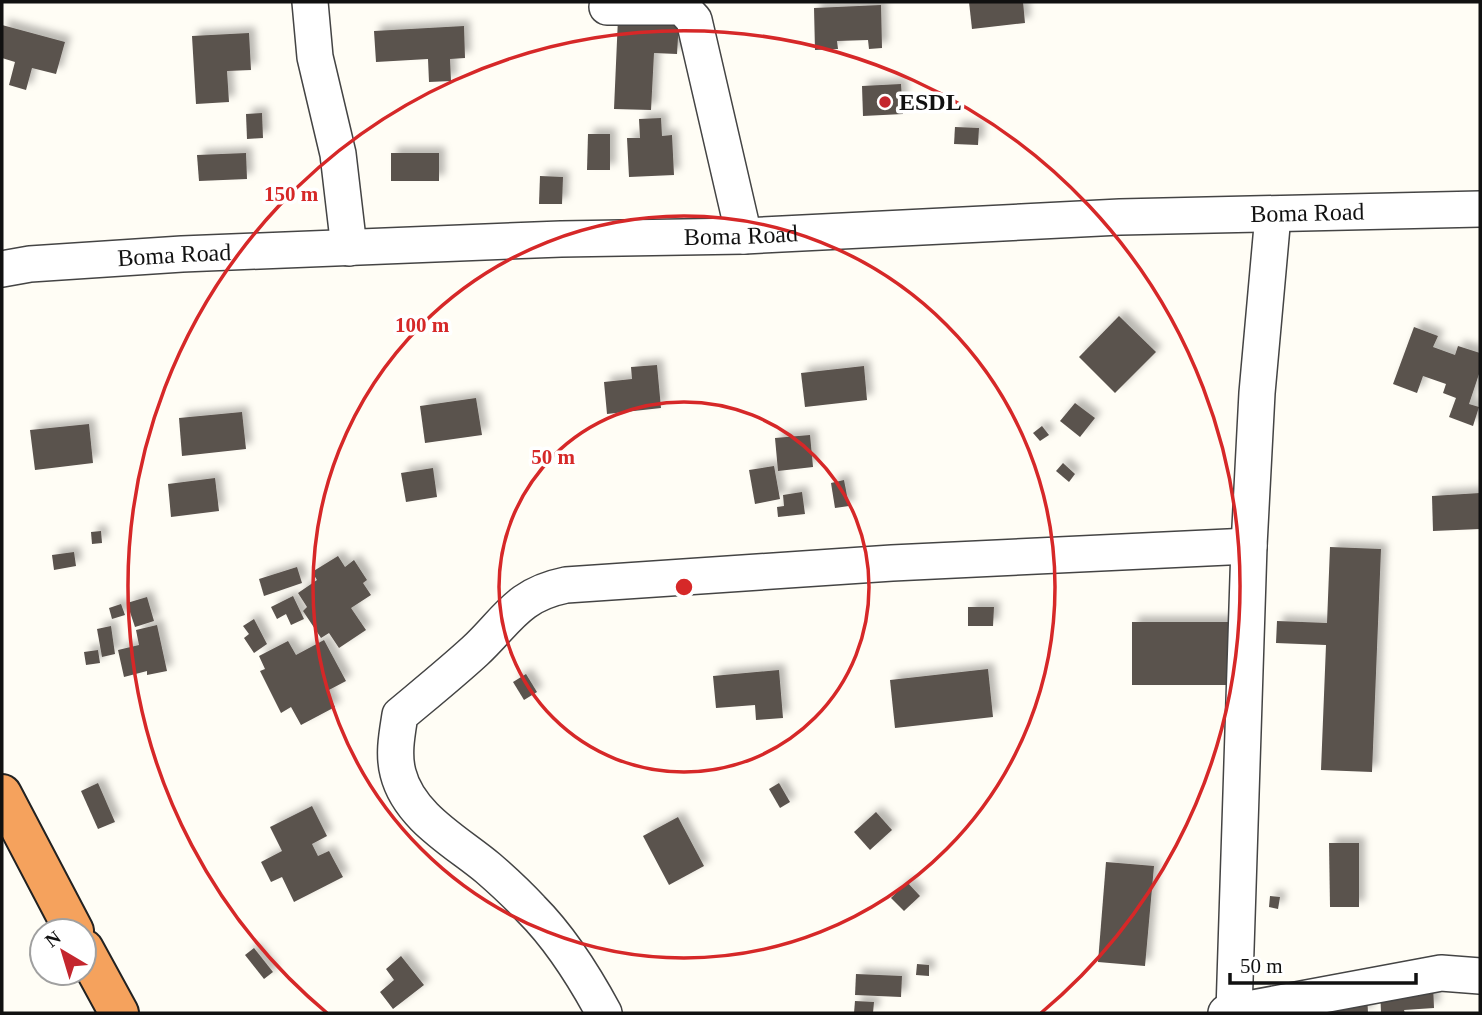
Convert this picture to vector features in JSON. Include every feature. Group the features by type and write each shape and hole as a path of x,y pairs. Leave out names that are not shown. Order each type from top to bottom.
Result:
{"highway":[{"path":"2,794 67,917"},
{"path":"98,975 119,1013"}],"street":[{"path":"310,2 315,57 338,154 349,248"},
{"path":"607,6 682,7 694,20 744,236"},
{"name":"Boma Road","path":"2,269 30,264 182,254 561,239 744,236 1120,217 1480,209"},
{"path":"1273,215 1257,393 1230,1012 1276,1009 1441,973 1480,976"},
{"path":"604,1013 566,949 532,909 489,869 436,828 412,802 398,774 395,743 400,715 477,650 506,617 529,599 546,589 566,585 892,563 1249,546"}],"building":[{"path":"969,2 1023,2 1025,23 972,29"},
{"path":"881,5 882,48 869,49 868,40 837,41 838,49 815,50 814,8"},
{"path":"618,18 679,21 677,54 654,53 651,110 614,109"},
{"path":"2,25 65,42 56,74 32,68 26,90 9,85 15,62 2,58"},
{"path":"464,26 465,58 450,59 451,81 429,82 428,59 376,62 374,31"},
{"path":"249,33 251,70 227,71 229,102 196,104 192,36"},
{"path":"901,84 903,114 863,116 862,86"},
{"path":"262,113 263,138 247,139 246,114"},
{"path":"661,118 662,136 672,135 674,175 629,177 627,138 640,138 639,119"},
{"path":"955,127 979,128 978,145 954,144"},
{"path":"588,134 610,134 610,170 587,170"},
{"path":"246,153 247,179 199,181 197,155"},
{"path":"391,153 439,153 439,181 391,181"},
{"path":"540,176 563,177 562,204 539,204"},
{"path":"1119,316 1156,352 1115,393 1079,357"},
{"path":"1414,327 1438,336 1433,347 1455,355 1458,346 1480,353 1480,371 1469,404 1479,407 1473,426 1449,417 1456,398 1443,393 1446,384 1423,376 1417,393 1393,384"},
{"path":"657,365 661,408 607,414 604,382 632,379 631,367"},
{"path":"864,366 867,400 805,407 801,373"},
{"path":"476,398 482,435 425,443 420,406"},
{"path":"1075,403 1095,418 1080,437 1060,421"},
{"path":"242,412 246,449 182,456 179,418"},
{"path":"89,424 93,463 35,470 30,430"},
{"path":"1042,426 1049,435 1040,441 1033,433"},
{"path":"810,435 813,467 778,471 775,438"},
{"path":"1063,463 1075,474 1069,482 1056,471"},
{"path":"774,466 780,499 755,504 749,470"},
{"path":"433,468 437,497 406,502 401,473"},
{"path":"215,478 219,511 171,517 168,484"},
{"path":"844,480 849,506 835,508 831,483"},
{"path":"802,492 805,514 778,517 777,507 784,506 783,495"},
{"path":"1480,493 1480,529 1433,531 1432,496"},
{"path":"101,531 102,543 92,544 91,532"},
{"path":"1330,547 1381,549 1372,772 1321,770 1326,645 1276,643 1277,621 1327,623"},
{"path":"74,552 76,566 54,570 52,555"},
{"path":"338,556 345,567 354,560 367,580 363,583 371,595 351,608 366,630 339,648 329,633 321,638 303,611 307,607 298,593 317,580 312,572"},
{"path":"297,567 302,583 264,596 259,579"},
{"path":"293,596 304,619 291,625 286,614 277,619 271,607"},
{"path":"147,597 154,621 135,627 127,603"},
{"path":"121,604 125,615 112,619 109,608"},
{"path":"968,607 994,607 993,626 968,626"},
{"path":"254,619 267,644 254,653 244,638 249,634 243,626"},
{"path":"1132,622 1229,622 1228,685 1132,685"},
{"path":"157,625 167,671 147,675 147,671 124,677 118,650 139,645 136,630"},
{"path":"111,626 115,654 102,657 97,629"},
{"path":"324,640 346,681 327,691 335,707 301,725 291,707 281,713 260,671 265,669 259,656 288,641 296,655"},
{"path":"98,650 100,663 86,665 84,652"},
{"path":"988,669 993,717 895,728 890,680"},
{"path":"779,670 783,718 756,720 755,705 716,708 713,676"},
{"path":"526,674 537,692 524,700 513,682"},
{"path":"98,783 115,822 98,829 81,791"},
{"path":"779,783 790,802 780,808 769,789"},
{"path":"312,806 327,836 312,844 318,856 329,851 343,877 294,902 282,877 271,882 261,862 282,851 270,827"},
{"path":"876,812 892,830 870,850 854,832"},
{"path":"678,817 704,866 669,885 643,836"},
{"path":"1329,843 1359,843 1359,907 1330,907"},
{"path":"1106,862 1154,866 1145,966 1098,962"},
{"path":"907,882 920,896 904,911 891,898"},
{"path":"1270,896 1280,897 1278,909 1269,907"},
{"path":"254,948 273,972 264,979 245,955"},
{"path":"401,956 424,985 393,1009 380,992 394,980 386,969"},
{"path":"917,964 929,965 929,976 916,975"},
{"path":"856,974 902,976 901,997 855,995"},
{"path":"1433,984 1434,1008 1404,1010 1405,1013 1381,1013 1380,987"},
{"path":"1367,994 1368,1013 1321,1013 1320,997"},
{"path":"855,1001 874,1002 873,1013 854,1013"}],"place":[{"name":"ESDL","path":"885,102"}]}
